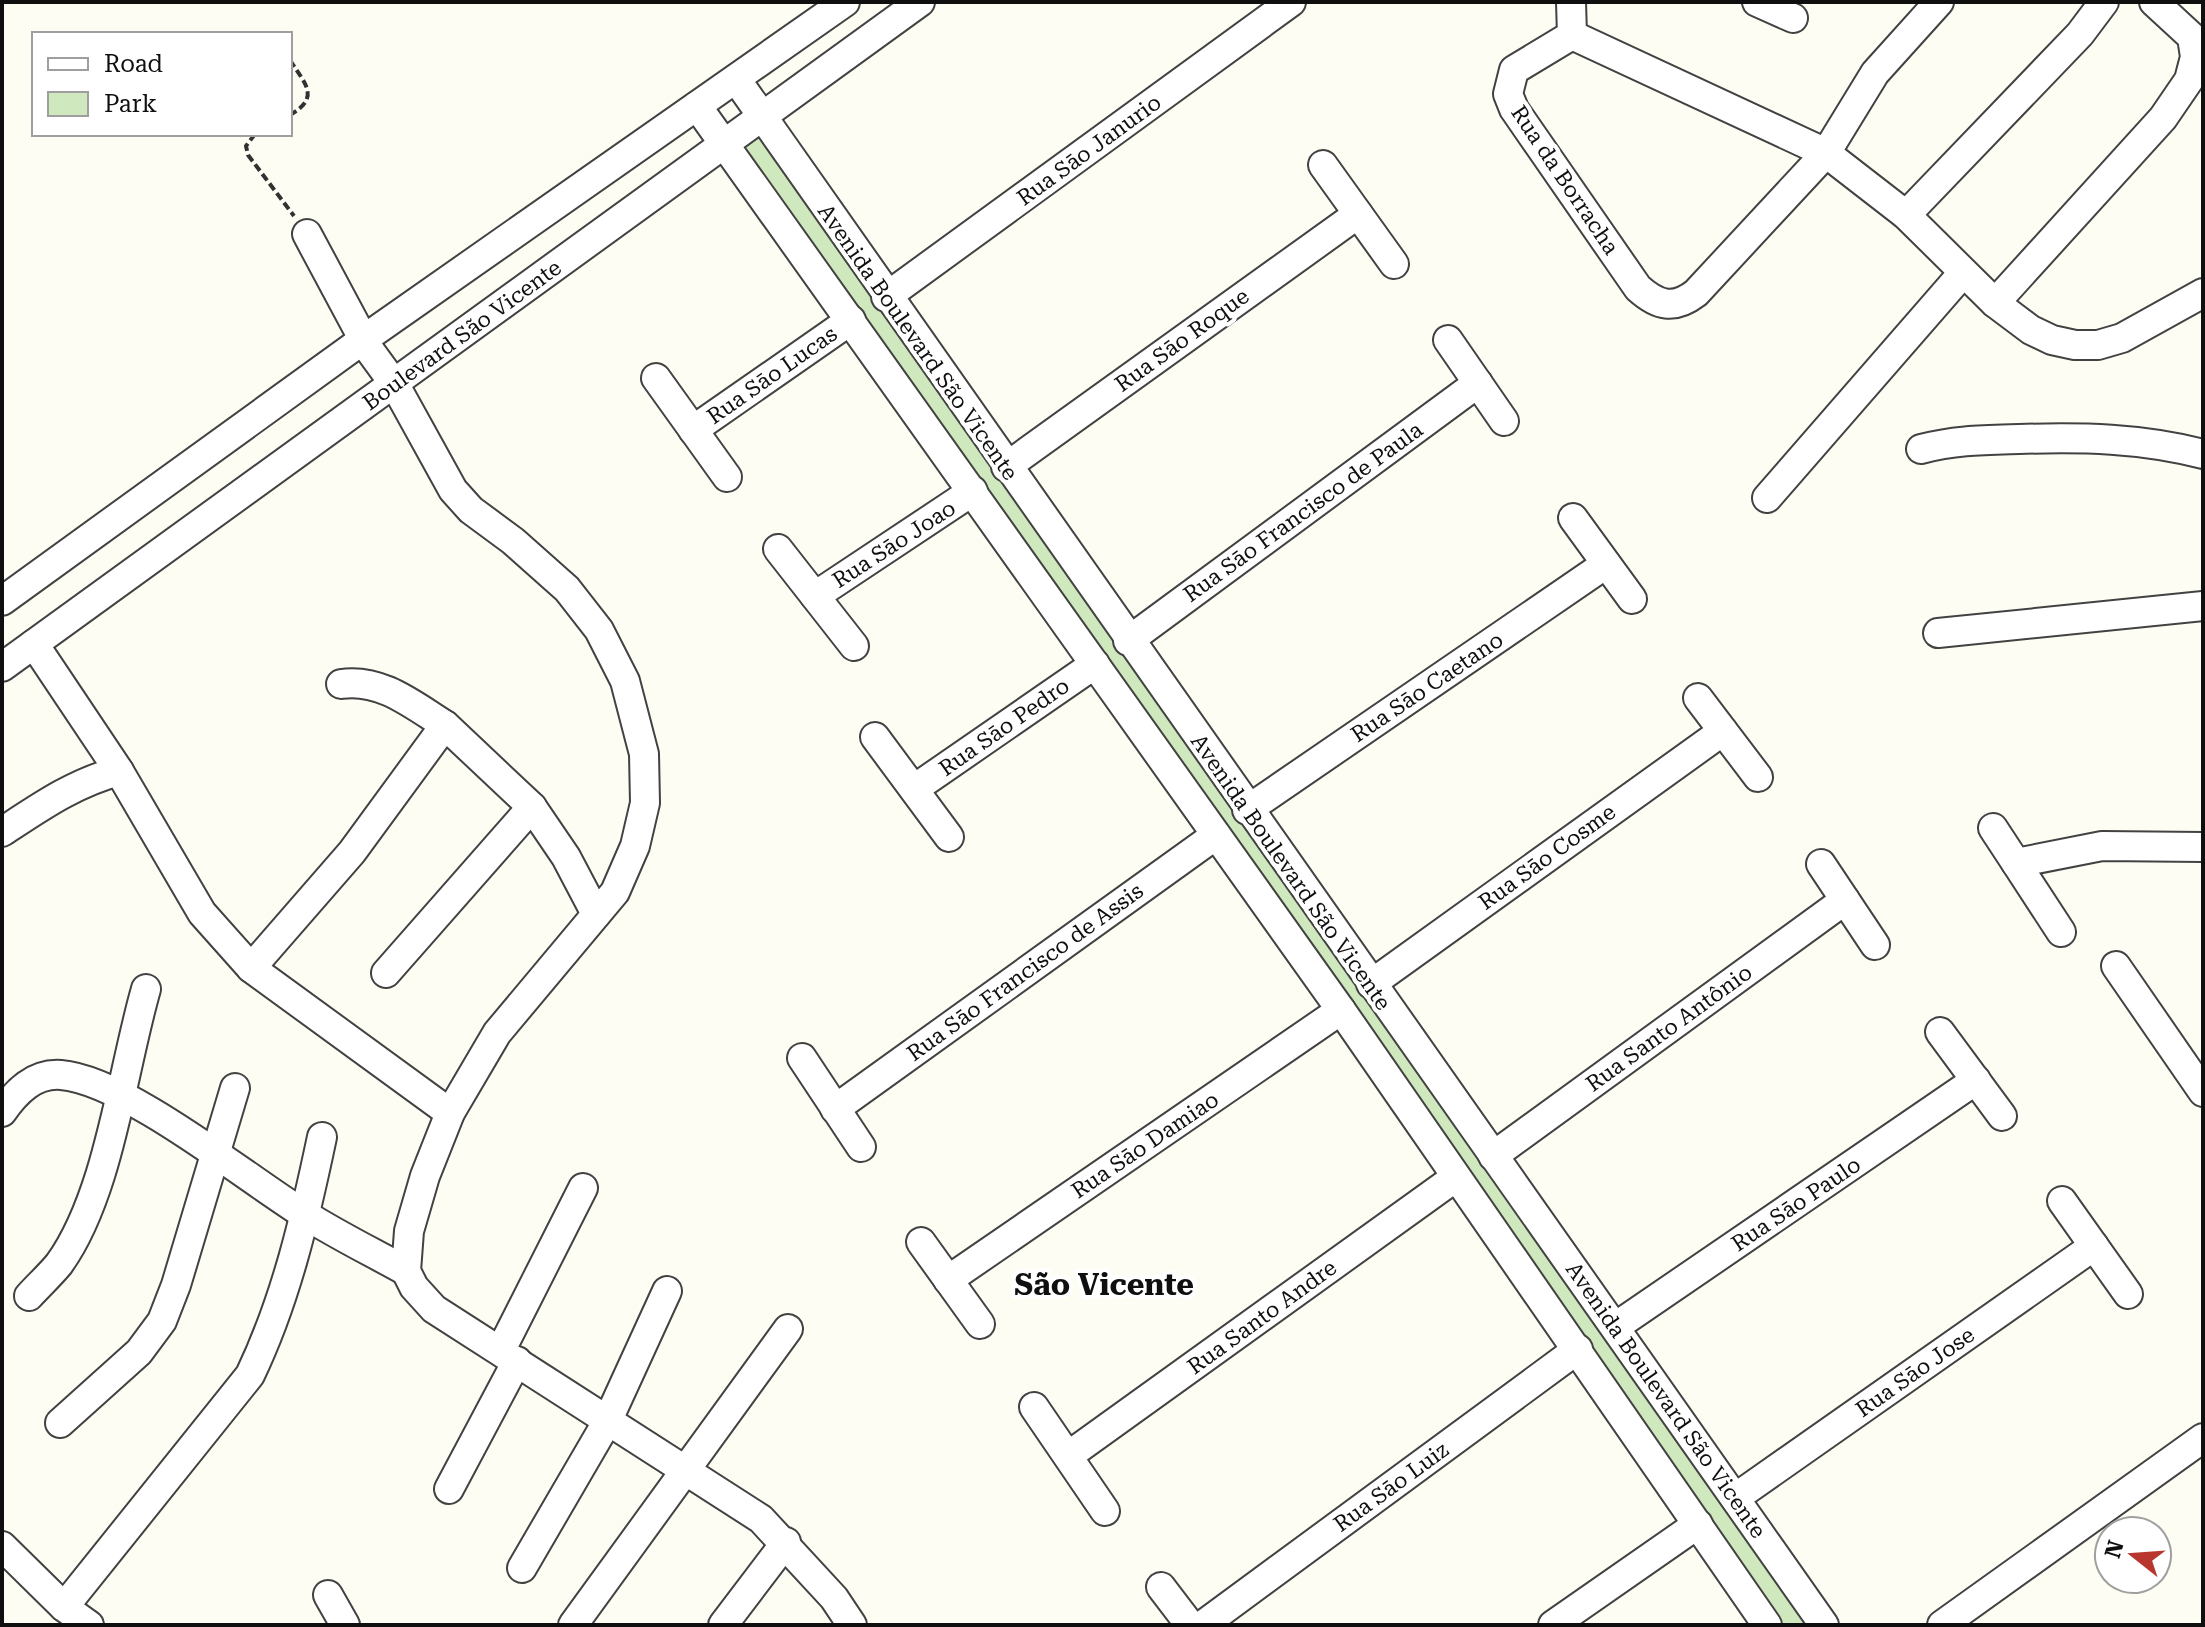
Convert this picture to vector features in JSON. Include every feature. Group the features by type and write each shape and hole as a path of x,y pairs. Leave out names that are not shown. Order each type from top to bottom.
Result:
{"street":[{"path":"2,601 364,339 845,2"},
{"name":"Boulevard São Vicente","path":"2,667 920,2"},
{"name":"Rua Sāo Janurio","path":"886,297 1291,2"},
{"path":"1571,2 1572,35 1826,153 1906,215 1962,274 1995,303 2031,330 2052,340 2075,345 2098,345 2122,338 2203,293"},
{"path":"1757,2 1793,18"},
{"path":"1906,215 2080,34 2104,2"},
{"path":"1995,303 2163,118 2189,80 2195,57 2192,37 2154,2"},
{"path":"1826,153 1875,73 1928,5"},
{"name":"Rua da Borracha","path":"1572,35 1514,70 1508,94 1514,109 1620,263 1651,300 1666,306 1683,304 1826,153"},
{"name":"Avenida Boulevard São Vicente","path":"736,79 760,118 1128,641 1824,1625"},
{"name":"Avenida Boulevard São Vicente","path":"697,106 1341,1010 1767,1625"},
{"path":"1323,165 1394,264"},
{"name":"Rua Sāo Roque","path":"1006,467 1358,214"},
{"path":"307,234 364,339 395,385 453,490 471,510 513,541 567,589 599,630 625,681 644,754 645,803 635,846 615,892 497,1033 450,1113 409,1231 406,1271 414,1287 434,1309 761,1519 786,1542 852,1625"},
{"path":"1767,498 1962,274"},
{"name":"Rua Sāo Lucas","path":"693,430 851,320"},
{"path":"1448,340 1504,421"},
{"path":"656,378 727,477"},
{"name":"Rua Sāo Francisco de Paula","path":"1128,641 1478,383"},
{"path":"1921,449 1956,439 2099,437 2159,443 2203,454"},
{"name":"Rua Sāo Joao","path":"815,596 973,491"},
{"path":"1573,518 1632,599"},
{"path":"778,549 854,646"},
{"name":"Rua Sāo Caetano","path":"1247,810 1606,564"},
{"path":"1938,633 2203,606"},
{"path":"34,644 119,771 202,913 251,968 450,1113"},
{"name":"Rua Sāo Pedro","path":"914,789 1095,664"},
{"path":"341,684 362,681 394,693 445,725 532,807 566,857 596,914"},
{"path":"1698,698 1758,777"},
{"path":"251,968 352,852 445,725"},
{"name":"Rua Sāo Cosme","path":"1371,984 1723,731"},
{"path":"875,737 949,837"},
{"path":"2,832 61,793 88,779 119,771"},
{"path":"386,973 532,807"},
{"path":"1993,828 2061,932"},
{"name":"Rua Sāo Francisco de Assis","path":"835,1109 1216,835"},
{"path":"2016,863 2130,844 2203,847"},
{"path":"1821,864 1875,945"},
{"name":"Rua Santo Antônio","path":"1493,1156 1845,900"},
{"path":"2116,966 2203,1092"},
{"path":"29,1296 58,1264 80,1229 99,1178 146,989"},
{"name":"Rua Sāo Damiao","path":"948,1280 1341,1010"},
{"path":"1940,1032 2002,1116"},
{"path":"802,1058 861,1147"},
{"path":"2,1112 14,1094 33,1080 58,1074 83,1079 119,1094 305,1215 406,1271"},
{"name":"Rua Sāo Paulo","path":"1615,1327 1976,1080"},
{"path":"60,1423 139,1352 162,1321 176,1285 235,1088"},
{"path":"64,1607 250,1375 267,1340 305,1215 322,1137"},
{"name":"Rua Santo Andre","path":"1068,1456 1456,1177"},
{"path":"449,1489 583,1188"},
{"path":"2062,1201 2128,1294"},
{"path":"921,1242 980,1324"},
{"name":"Rua Sāo Jose","path":"1735,1498 2094,1246"},
{"path":"522,1568 607,1422 667,1291"},
{"path":"573,1625 788,1329"},
{"name":"Rua Sāo Luiz","path":"1203,1625 1578,1349"},
{"path":"1034,1407 1105,1511"},
{"path":"1942,1625 2203,1438"},
{"path":"1553,1625 1698,1524"},
{"path":"723,1625 786,1542"},
{"path":"2,1546 64,1607 89,1625"},
{"path":"1161,1587 1190,1625"},
{"path":"328,1595 345,1625"}],"path":[{"path":"292,63 307,87 309,97 303,107 292,114"},
{"path":"254,136 246,146 248,155 307,234"}],"green space":[{"path":"760,134 1822,1625 1775,1625 739,155"}],"district":[{"name":"São Vicente","path":"1104,1284"}]}
